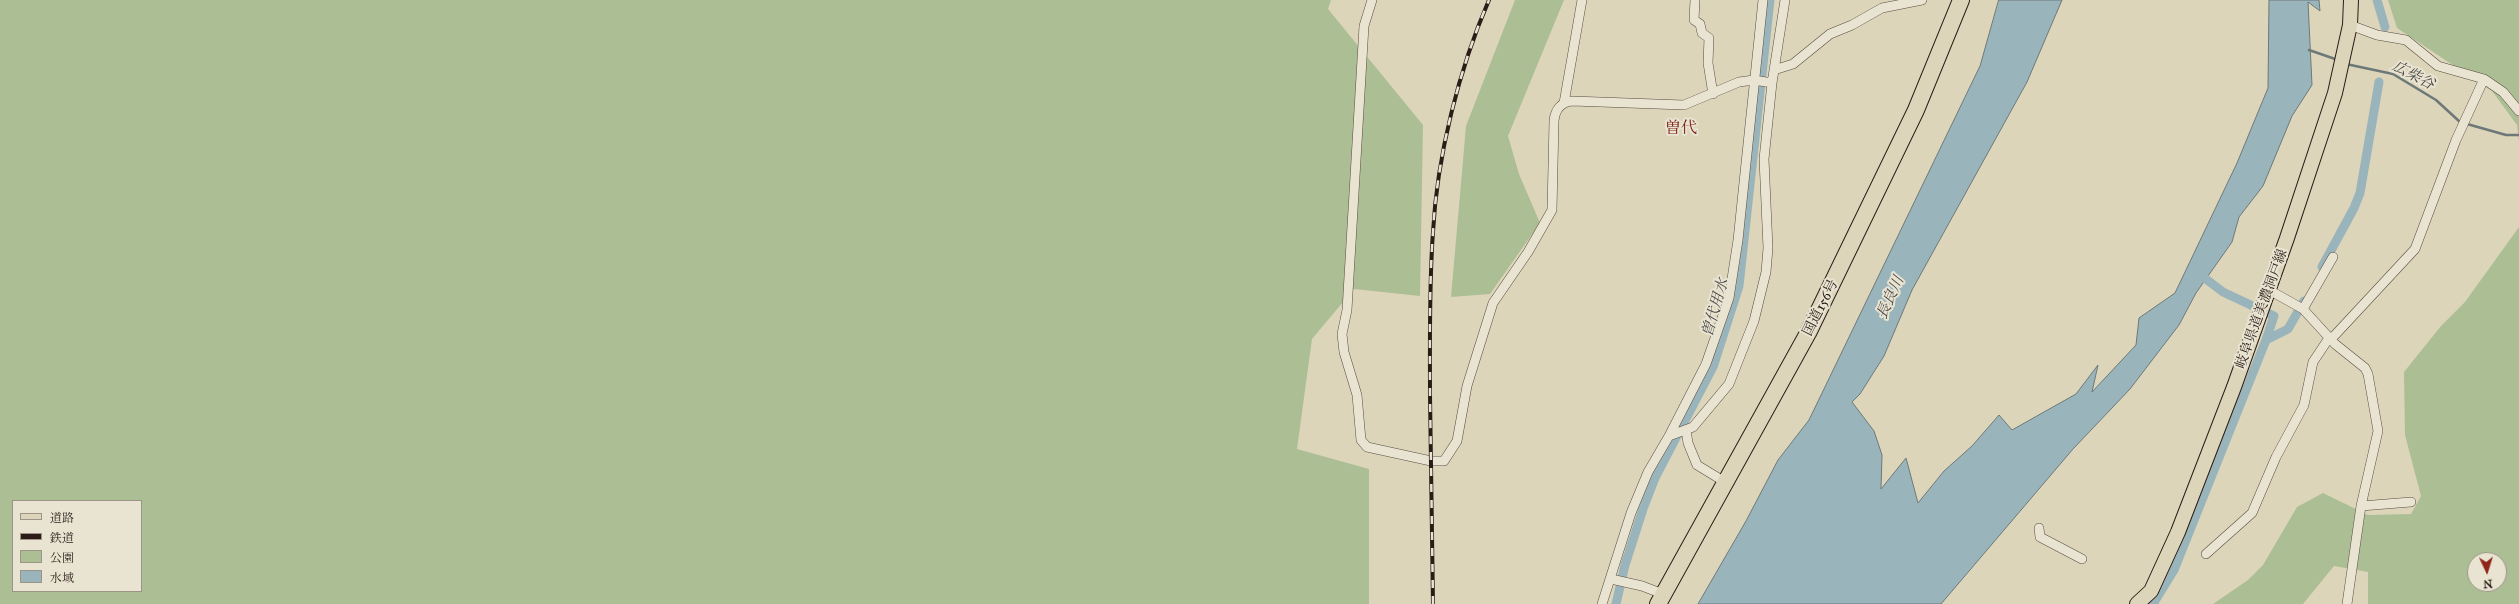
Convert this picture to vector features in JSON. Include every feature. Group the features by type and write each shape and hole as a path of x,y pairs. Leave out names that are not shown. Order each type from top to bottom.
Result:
{"highway":[{"name":"国道156号","path":"1661,599 1808,333 1870,208 1916,110 1961,0"}],"main road":[{"name":"岐阜県道美濃洞戸線","path":"2137,604 2151,591 2176,547 2269,290 2325,128 2350,26 2351,0"}],"street":[{"path":"1372,0 1364,26 1347,310 1342,334 1344,352 1357,395 1361,440 1367,447 1431,461 1444,461 1456,441 1467,386 1493,303 1528,252 1552,210 1554,121 1557,111 1564,103 1582,0"},
{"path":"1695,0 1694,20 1700,24 1702,33 1710,38 1708,63 1713,94"},
{"path":"1602,604 1617,580 1631,513 1648,472 1678,433 1706,364 1724,314 1756,159 1763,81 1763,0"},
{"path":"1774,70 1785,0"},
{"path":"1678,433 1702,419 1729,384 1754,321 1766,272 1768,248 1756,159 1763,81 1774,70 1794,64 1830,34 1852,25 1882,8 1922,0"},
{"path":"2350,26 2377,35 2406,40 2438,66 2484,79 2503,92 2519,111"},
{"path":"2206,554 2252,512 2276,457 2304,405 2313,362 2330,338 2415,249 2460,129 2484,79"},
{"path":"1564,103 1684,105 1739,82 1763,81"},
{"path":"2300,306 2333,257"},
{"path":"2269,290 2300,306 2330,338 2365,368 2370,382 2378,431 2361,506 2347,604"},
{"path":"1678,433 1688,443 1696,465 1725,482"},
{"path":"2361,506 2411,502"},
{"path":"2039,528 2040,537 2082,559"},
{"path":"1617,580 1642,586 1661,599"}],"green space":[{"path":"0,0 1331,0 1328,9 1423,125 1420,296 1354,289 1312,339 1297,449 1369,469 1369,604 0,604"},
{"path":"1515,0 1564,0 1508,136 1519,174 1540,223 1490,294 1451,297 1466,126"},
{"path":"2388,0 2519,0 2519,141 2517,125 2492,91 2397,28"},
{"path":"2519,227 2519,604 2368,604 2368,572 2334,566 2303,604 2213,604 2248,580 2263,565 2297,507 2323,493 2368,515 2411,514 2421,496 2405,435 2404,372 2441,326 2465,302"}],"water":[{"name":"長良川","path":"1999,0 2062,0 2027,82 1912,290 1884,356 1860,394 1852,402 1874,431 1882,455 1881,489 1906,458 1918,503 1944,471 1972,446 1999,415 2012,430 2076,394 2098,365 2092,392 2136,345 2139,318 2175,293 2237,163 2268,88 2269,0 2319,0 2320,11 2308,2 2312,85 2292,116 2263,186 2239,217 2232,242 2196,293 2179,325 2130,389 2073,449 1941,604 1698,604 1746,521 1778,460 1809,420 1980,66"}],"waterway":[{"name":"曽代用水","path":"1616,604 1625,565 1643,509 1655,478 1713,367 1739,286 1770,0"},
{"path":"2377,0 2385,27"},
{"name":"広柴谷","path":"2309,50 2338,60"},
{"name":"広柴谷","path":"2346,64 2393,74 2436,100 2460,122 2506,135 2519,135"},
{"path":"2322,267 2354,208 2360,193 2379,82"},
{"path":"2198,273 2223,292 2274,316 2266,340"},
{"path":"2153,604 2174,570 2266,340 2288,329 2304,301"}],"railway":[{"path":"1433,604 1430,314 1435,203 1439,173 1451,113 1468,55 1489,0"}],"district":[{"name":"曽代","path":"1681,129"}]}
